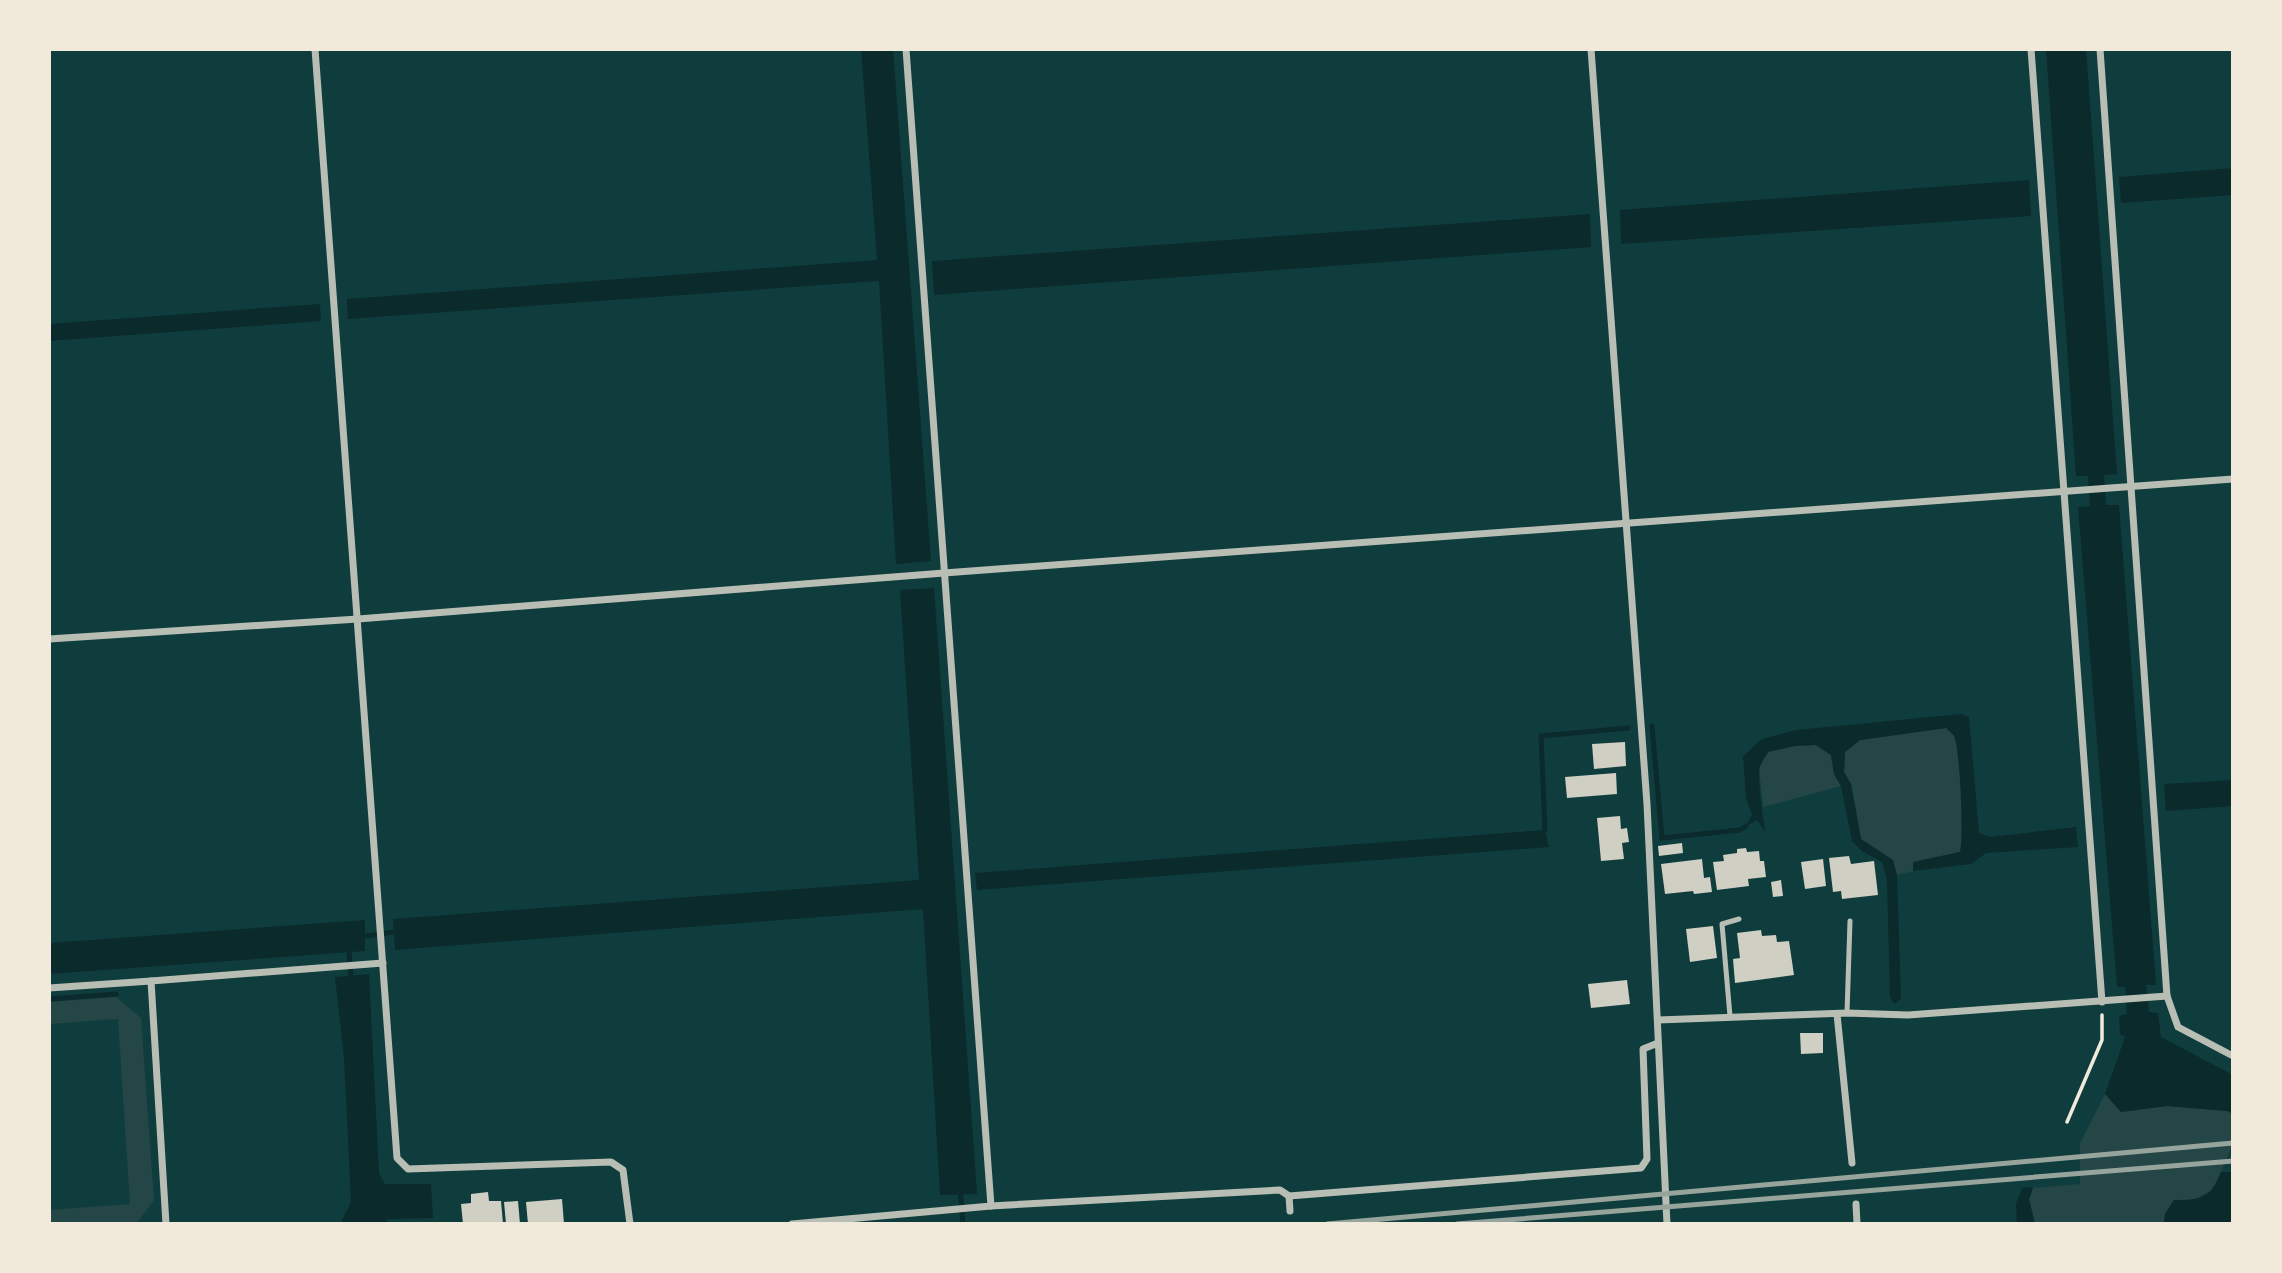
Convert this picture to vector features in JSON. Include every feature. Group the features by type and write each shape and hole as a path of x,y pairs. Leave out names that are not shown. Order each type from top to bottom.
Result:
{"street":[{"path":"315,49 397,1158 408,1169 611,1162 623,1170 629,1224"},
{"path":"906,49 991,1206"},
{"path":"1591,49 1647,804 1667,1224"},
{"path":"2031,49 2102,1002"},
{"path":"2100,49 2167,996 2178,1027 2233,1056"},
{"path":"49,639 358,619 944,573 2233,479"},
{"path":"49,988 383,963"},
{"path":"151,981 166,1224"},
{"path":"1658,1020 1847,1013 1908,1015 2167,996"},
{"path":"1837,1014 1852,1163"},
{"path":"792,1224 879,1218 953,1208 1280,1190 1289,1196 1641,1168 1647,1159 1643,1049 1658,1043"},
{"path":"1289,1196 1290,1211"},
{"path":"1856,1204 1857,1224"}],"lane":[{"path":"1730,1016 1722,924 1739,919"},
{"path":"1847,1013 1850,921"}],"path":[{"path":"2067,1122 2102,1040 2102,1002"}],"shaded area":[{"path":"861,49 893,49 931,561 896,564 879,281 348,319 347,299 877,260"},
{"path":"2046,49 2086,49 2117,474 2104,475 2106,505 2119,505 2156,985 2146,985 2149,1012 2158,1013 2161,1037 2233,1075 2233,1114 2227,1111 2167,1106 2121,1112 2105,1094 2125,1037 2120,1034 2119,1016 2127,1014 2125,987 2117,987 2078,507 2090,506 2088,476 2076,476"},
{"path":"2233,168 2233,195 2121,203 2119,177"},
{"path":"2029,180 2031,216 1621,244 1620,210"},
{"path":"1590,214 1591,247 934,295 932,261"},
{"path":"320,304 321,321 49,341 49,324"},
{"path":"934,588 977,1194 940,1195 923,909 395,950 393,919 919,880 900,590"},
{"path":"1961,714 1969,717 1979,833 1990,837 2076,827 2078,847 1986,853 1971,864 1913,871 1913,862 1960,852 1961,793 1954,735 1946,728 1860,740 1845,752 1844,772 1851,784 1861,839 1893,860 1897,875 1901,999 1894,1004 1890,997 1887,880 1882,862 1862,851 1852,841 1841,786 1834,774 1831,755 1816,745 1768,752 1759,771 1766,833 1757,820 1746,826 1752,815 1746,799 1743,756 1762,739 1796,730"},
{"path":"1947,728 1954,736 1960,774 1960,852 1914,862 1913,871 1897,875 1892,860 1861,839 1851,784 1844,772 1845,752 1860,740"},
{"path":"1816,745 1831,755 1834,774 1841,786 1763,807 1759,768 1768,751"},
{"path":"2233,780 2233,806 2166,811 2164,784"},
{"path":"1545,830 1549,847 977,890 975,873"},
{"path":"365,920 365,951 49,974 49,943"},
{"path":"369,974 379,1173 385,1184 431,1184 433,1218 388,1219 385,1224 340,1224 351,1202 344,1057 335,977"},
{"path":"116,997 141,1018 154,1200 136,1224 49,1224 49,1210 130,1204 118,1019 49,1024 49,1002"},
{"path":"2105,1094 2121,1112 2167,1106 2228,1111 2233,1114 2233,1143 2214,1189 2194,1200 2174,1200 2165,1214 2164,1224 2035,1224 2029,1199 2033,1188 2080,1184 2080,1143"},
{"path":"2221,1172 2233,1172 2233,1210 2230,1224 2164,1224 2165,1214 2174,1200 2204,1196 2213,1187"},
{"path":"2022,1188 2033,1188 2029,1199 2035,1224 2017,1224 2016,1204"}],"building":[{"path":"1625,742 1626,766 1594,769 1592,744"},
{"path":"1616,773 1617,794 1567,798 1565,777"},
{"path":"1620,816 1621,829 1627,828 1629,842 1622,843 1624,859 1601,861 1597,818"},
{"path":"1682,843 1683,853 1659,856 1658,846"},
{"path":"1746,848 1747,852 1759,851 1760,861 1764,861 1766,877 1748,879 1749,886 1717,890 1713,862 1724,861 1723,855 1737,853 1737,849"},
{"path":"1849,856 1851,864 1874,861 1878,895 1842,899 1841,891 1833,892 1829,858"},
{"path":"1702,859 1704,878 1710,877 1712,892 1665,894 1661,864"},
{"path":"1823,859 1826,886 1805,889 1801,862"},
{"path":"1781,880 1783,896 1773,897 1771,882"},
{"path":"1713,926 1717,958 1690,962 1686,929"},
{"path":"1761,930 1762,936 1776,935 1777,942 1789,941 1794,975 1735,983 1733,959 1740,958 1737,933"},
{"path":"1627,980 1630,1004 1591,1008 1588,984"},
{"path":"1800,1033 1823,1033 1823,1053 1801,1054"},
{"path":"488,1192 489,1201 501,1201 503,1224 463,1224 461,1204 471,1203 471,1194"},
{"path":"562,1199 564,1224 528,1224 526,1202"},
{"path":"518,1201 520,1224 506,1224 504,1202"}],"waterway":[{"path":"1652,726 1662,838 1740,830 1746,826"},
{"path":"1545,830 1541,736 1628,728"},
{"path":"365,936 394,932"},
{"path":"349,952 351,976"},
{"path":"49,999 116,994"},
{"path":"960,1189 963,1224"}],"railway":[{"path":"1327,1224 2233,1143"},
{"path":"1457,1224 2233,1161"}]}
